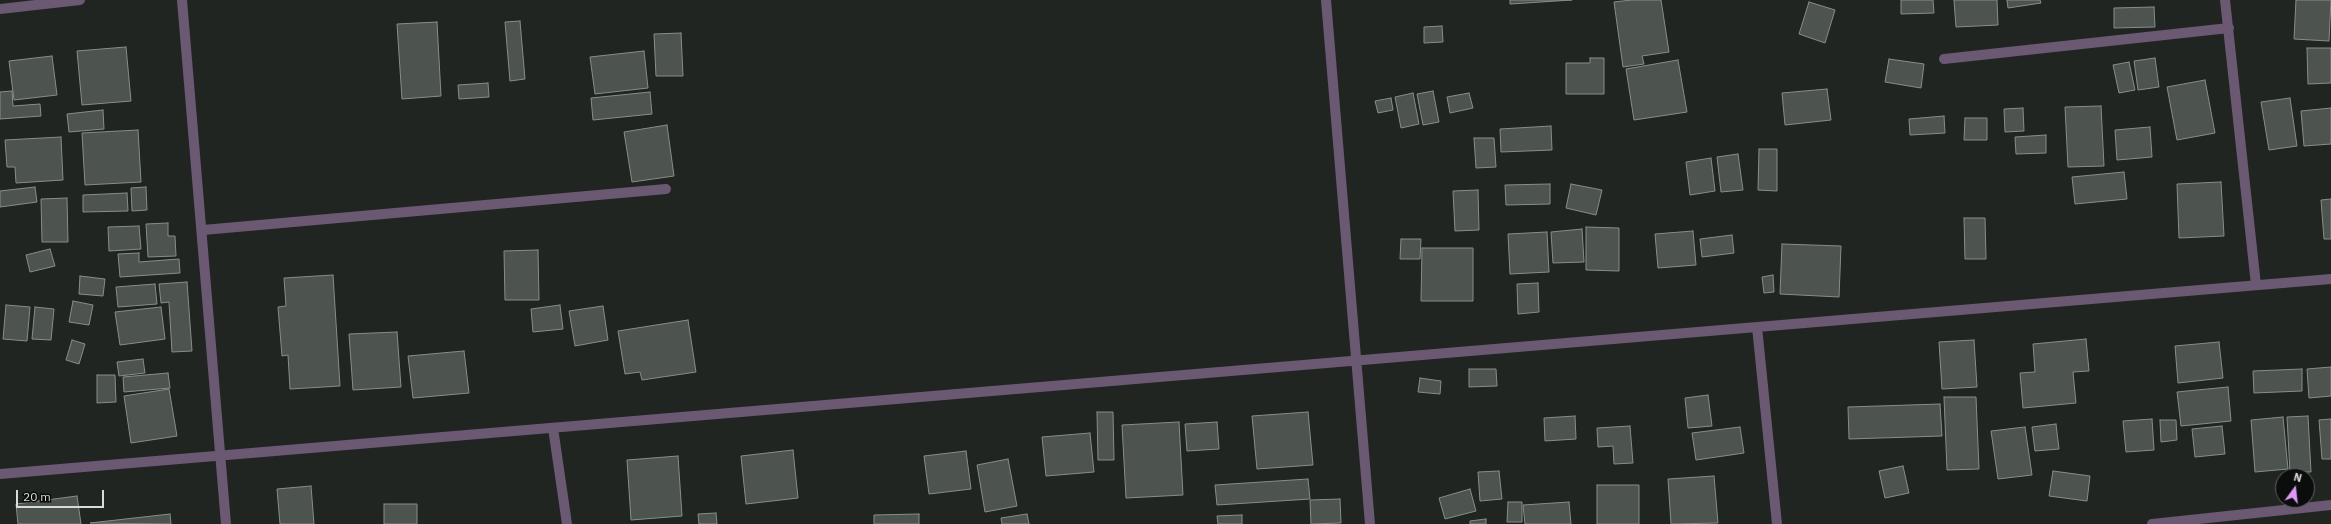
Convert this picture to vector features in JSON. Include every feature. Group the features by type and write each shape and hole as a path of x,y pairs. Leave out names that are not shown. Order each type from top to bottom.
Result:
{"street":[{"path":"0,10 80,0"},
{"path":"182,0 203,230 226,524"},
{"path":"1326,0 1370,524"},
{"path":"2225,0 2256,285"},
{"path":"1944,59 2229,28"},
{"path":"203,230 666,189"},
{"path":"0,474 2331,279"},
{"path":"1757,327 1777,524"},
{"path":"553,428 567,524"},
{"path":"2152,524 2215,521 2331,505"}],"building":[{"path":"1510,0 1572,0 1510,4"},
{"path":"1631,0 1661,0 1669,52 1642,56 1644,64 1623,67 1614,2"},
{"path":"1901,0 1933,0 1934,13 1901,14"},
{"path":"1954,0 1997,0 1998,25 1956,27"},
{"path":"2007,0 2040,0 2041,3 2008,8"},
{"path":"2296,0 2331,0 2329,41 2294,39"},
{"path":"1809,2 1835,10 1825,43 1799,34"},
{"path":"2154,7 2155,27 2114,28 2114,8"},
{"path":"520,21 525,79 510,81 505,22"},
{"path":"437,22 441,96 402,99 397,24"},
{"path":"1442,26 1443,42 1424,43 1424,27"},
{"path":"681,33 683,76 656,76 654,34"},
{"path":"126,47 131,101 82,105 77,51"},
{"path":"2307,48 2331,48 2331,83 2308,84"},
{"path":"644,51 648,88 595,94 590,57"},
{"path":"52,56 57,95 14,100 9,61"},
{"path":"1590,58 1604,58 1604,94 1566,94 1566,63 1590,63"},
{"path":"2155,58 2159,87 2138,90 2134,61"},
{"path":"1889,59 1924,64 1921,88 1885,82"},
{"path":"1678,60 1687,112 1634,120 1626,69"},
{"path":"2129,62 2135,90 2119,93 2113,65"},
{"path":"2205,80 2215,133 2177,140 2167,87"},
{"path":"488,83 489,97 459,99 458,85"},
{"path":"1827,89 1831,120 1785,125 1782,93"},
{"path":"12,91 13,106 40,104 41,116 0,119 0,92"},
{"path":"1433,91 1439,122 1423,125 1417,94"},
{"path":"650,92 652,114 593,120 591,98"},
{"path":"1413,93 1419,124 1401,128 1395,97"},
{"path":"1469,93 1473,108 1450,113 1447,97"},
{"path":"1391,98 1393,110 1378,113 1375,101"},
{"path":"2290,98 2297,146 2269,150 2261,102"},
{"path":"2101,106 2104,166 2068,167 2065,107"},
{"path":"2023,108 2024,131 2005,132 2004,109"},
{"path":"2331,108 2331,144 2304,146 2301,111"},
{"path":"103,110 104,129 69,132 67,114"},
{"path":"1944,116 1945,133 1910,135 1909,119"},
{"path":"1965,118 1987,118 1987,140 1964,140"},
{"path":"667,125 674,176 632,182 624,132"},
{"path":"1551,126 1552,150 1501,152 1500,129"},
{"path":"2150,127 2152,157 2117,160 2115,130"},
{"path":"138,130 141,182 85,185 82,133"},
{"path":"2046,135 2046,153 2016,154 2015,137"},
{"path":"61,137 63,180 16,183 15,167 7,167 5,140"},
{"path":"1474,138 1494,138 1496,167 1476,168"},
{"path":"1759,149 1777,149 1777,191 1758,190"},
{"path":"1738,154 1743,190 1721,192 1717,157"},
{"path":"1711,158 1715,191 1690,195 1686,162"},
{"path":"2124,172 2127,199 2075,204 2072,177"},
{"path":"2221,182 2224,236 2179,238 2177,184"},
{"path":"1550,184 1550,204 1506,205 1505,185"},
{"path":"1571,184 1602,190 1596,215 1566,208"},
{"path":"35,187 37,202 0,207 0,191"},
{"path":"146,187 147,210 132,211 131,188"},
{"path":"1478,190 1479,230 1455,231 1453,191"},
{"path":"127,193 128,211 83,212 83,195"},
{"path":"67,198 68,242 42,242 41,199"},
{"path":"2331,199 2331,239 2324,239 2321,200"},
{"path":"1964,218 1985,218 1986,259 1965,259"},
{"path":"168,223 168,236 175,236 176,256 148,257 146,224"},
{"path":"139,226 141,249 109,251 108,227"},
{"path":"1586,227 1619,228 1619,271 1586,270"},
{"path":"1582,229 1584,262 1553,263 1551,232"},
{"path":"1693,231 1696,265 1658,268 1655,234"},
{"path":"1547,232 1549,272 1510,274 1508,234"},
{"path":"1732,235 1734,253 1702,257 1700,239"},
{"path":"1401,239 1421,239 1420,259 1400,259"},
{"path":"1782,244 1841,246 1839,297 1780,294"},
{"path":"1422,248 1473,248 1473,301 1421,301"},
{"path":"50,249 55,266 30,272 26,255"},
{"path":"538,250 539,300 505,300 504,251"},
{"path":"139,253 139,262 179,259 180,273 120,277 118,254"},
{"path":"333,275 340,386 290,389 288,355 282,356 278,307 286,306 284,278"},
{"path":"1773,275 1774,292 1764,293 1762,277"},
{"path":"80,276 105,279 103,296 79,294"},
{"path":"187,282 192,351 172,352 169,302 161,303 159,284"},
{"path":"1538,283 1539,312 1518,314 1517,284"},
{"path":"155,284 157,304 118,307 116,287"},
{"path":"73,301 93,305 89,325 69,322"},
{"path":"6,305 30,307 27,341 3,339"},
{"path":"560,305 563,329 533,332 531,309"},
{"path":"603,306 608,340 575,346 569,311"},
{"path":"35,307 54,309 51,340 32,339"},
{"path":"161,307 165,339 120,345 115,312"},
{"path":"688,320 696,372 642,380 640,372 625,374 618,331"},
{"path":"397,332 401,387 353,390 349,334"},
{"path":"2086,339 2089,371 2073,372 2076,403 2023,408 2020,373 2035,372 2033,344"},
{"path":"72,340 85,344 79,364 66,360"},
{"path":"1974,340 1977,387 1942,389 1939,342"},
{"path":"2219,342 2223,378 2178,383 2175,346"},
{"path":"464,351 469,393 413,398 408,356"},
{"path":"143,359 145,373 119,376 117,362"},
{"path":"2331,367 2331,396 2309,398 2307,369"},
{"path":"1469,369 1496,369 1497,386 1469,387"},
{"path":"2302,369 2302,391 2254,393 2253,371"},
{"path":"168,373 170,388 124,392 123,377"},
{"path":"97,375 115,375 116,402 97,403"},
{"path":"1420,378 1441,381 1440,394 1418,392"},
{"path":"2228,387 2231,421 2181,426 2177,392"},
{"path":"169,389 177,436 131,443 124,396"},
{"path":"1708,395 1712,426 1688,428 1685,398"},
{"path":"1944,397 1976,397 1979,469 1947,470"},
{"path":"1940,404 1942,436 1849,439 1848,407"},
{"path":"1097,412 1113,412 1114,460 1098,460"},
{"path":"1308,412 1313,465 1257,469 1252,416"},
{"path":"1575,416 1576,439 1545,441 1544,418"},
{"path":"2308,416 2311,468 2290,468 2287,417"},
{"path":"2283,417 2288,468 2275,468 2275,470 2255,472 2251,420"},
{"path":"2152,419 2154,450 2126,452 2123,421"},
{"path":"2331,419 2331,459 2322,459 2319,420"},
{"path":"2160,420 2176,420 2177,440 2161,442"},
{"path":"1179,422 1183,495 1126,498 1122,425"},
{"path":"1217,422 1219,449 1187,451 1185,424"},
{"path":"2056,424 2059,449 2035,451 2032,427"},
{"path":"1630,426 1633,463 1614,464 1613,446 1598,447 1597,428"},
{"path":"2222,426 2225,454 2195,457 2192,429"},
{"path":"1740,427 1744,453 1696,460 1692,433"},
{"path":"2025,427 2032,475 1998,479 1991,431"},
{"path":"1090,433 1094,472 1046,476 1042,437"},
{"path":"793,450 798,498 746,504 741,456"},
{"path":"966,451 971,489 929,494 924,456"},
{"path":"678,456 682,516 631,520 627,460"},
{"path":"1008,459 1017,506 985,512 977,465"},
{"path":"1903,466 1909,493 1885,498 1879,471"},
{"path":"1499,471 1502,499 1480,501 1478,472"},
{"path":"2053,471 2090,476 2087,501 2049,496"},
{"path":"1714,476 1718,523 1671,524 1668,479"},
{"path":"1308,479 1310,499 1217,505 1215,485"},
{"path":"1597,485 1639,485 1639,524 1597,524"},
{"path":"311,486 314,524 280,524 277,489"},
{"path":"1470,489 1476,511 1445,519 1439,498"},
{"path":"77,496 81,524 18,524 16,504"},
{"path":"1340,499 1341,523 1311,524 1310,500"},
{"path":"1508,502 1522,502 1522,522 1507,522"},
{"path":"1569,502 1571,524 1525,524 1523,505"},
{"path":"384,504 417,504 417,524 384,524"},
{"path":"716,513 717,524 699,524 698,514"},
{"path":"170,514 171,524 90,523"},
{"path":"919,514 919,524 874,524 874,515"},
{"path":"1027,514 1029,524 1002,524 1001,518"},
{"path":"1242,515 1242,524 1218,524 1217,516"},
{"path":"1486,519 1486,524 1470,524 1470,521"}]}
